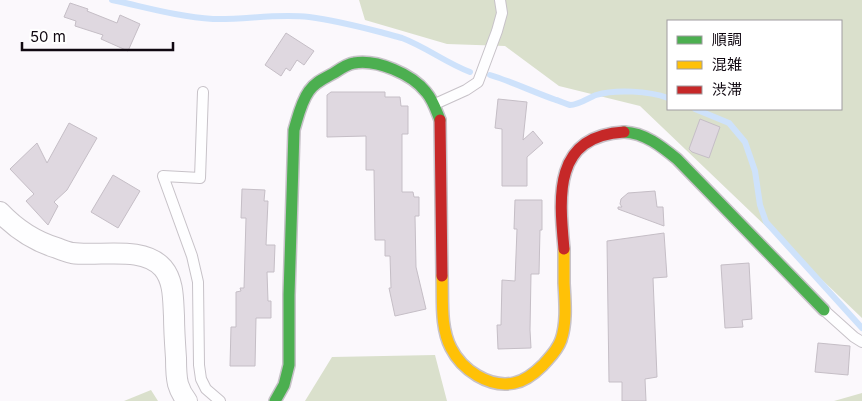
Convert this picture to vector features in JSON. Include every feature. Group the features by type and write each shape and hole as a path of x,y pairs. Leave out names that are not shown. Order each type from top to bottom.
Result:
{"street":[{"path":"275,401 284,385 289,366 289,295 294,130 301,105 309,91 318,82 344,66 355,62 368,62 390,68 411,77 422,86 434,105 440,121 443,313 446,336 450,346 467,370 487,381 504,384 520,382 539,370 559,346 566,316 562,225 562,194 565,171 570,159 587,142 614,133 625,132 647,136 661,145 684,166 824,310"},
{"path":"0,212 7,220 28,236 69,253 133,254 149,258 162,267 168,276 173,296 178,384 187,401"}],"lane":[{"path":"434,105 466,90 478,82 497,32 502,13 500,0"},
{"path":"204,92 200,178 163,176 192,256 198,282 199,365 201,379 206,389 220,401"},
{"path":"824,310 854,338 862,342"}],"green space":[{"path":"359,0 862,0 862,318 640,106 559,86 505,46 447,44 365,20"},
{"path":"435,355 447,401 305,401 332,357"},
{"path":"151,390 158,401 124,401"},
{"path":"862,393 862,401 834,401"}],"building":[{"path":"70,3 88,9 87,11 117,23 120,15 140,24 128,51 101,39 103,35 75,26 76,21 64,17"},
{"path":"286,33 314,51 304,65 297,60 290,71 286,68 281,76 265,65"},
{"path":"331,92 385,92 385,97 400,97 401,106 408,106 408,134 402,134 402,192 413,192 414,197 419,197 419,216 415,216 416,267 426,309 395,316 389,288 391,288 390,256 385,256 385,240 375,240 374,170 366,170 366,136 327,137 327,95"},
{"path":"498,99 527,102 523,140 533,131 543,143 527,157 527,186 502,186 502,129 495,128"},
{"path":"700,119 720,127 709,158 692,152 689,149"},
{"path":"69,123 97,138 67,190 54,202 58,206 48,225 26,201 34,194 10,169 37,143 47,163"},
{"path":"113,175 140,191 118,228 91,212"},
{"path":"242,189 265,190 264,201 268,201 266,245 275,245 274,272 267,272 268,301 271,301 271,318 256,318 255,366 230,366 231,327 236,327 236,292 241,291 240,288 244,288 246,218 241,218"},
{"path":"655,191 657,207 663,207 664,226 618,209 618,207 622,207 620,204 621,199 628,193"},
{"path":"515,200 542,200 539,274 531,274 531,348 498,349 497,325 501,325 502,280 515,281 517,229 514,229"},
{"path":"664,233 667,277 653,278 657,377 645,379 646,401 622,401 622,382 609,382 607,241"},
{"path":"749,263 752,319 742,320 743,327 725,328 721,265"},
{"path":"818,343 850,346 848,375 815,372"}],"waterway":[{"path":"112,0 200,18 225,19 297,16 336,21 402,38 470,72"},
{"path":"490,75 570,105 580,103 596,95 623,91 642,92 667,98"},
{"path":"697,110 729,123 745,142 755,171 760,205 766,222 862,328"}],"traffic: fast":[{"path":"275,401 284,385 289,365 294,130 306,95 317,83 346,66 354,63 373,63 393,69 420,85 431,98 440,120"},
{"path":"624,132 646,138 677,159 824,310"}],"traffic: slow":[{"path":"442,276 445,331 447,340 456,356 477,376 495,383 514,383 526,379 540,368 555,351 561,340 565,312 564,249"}],"traffic: jam":[{"path":"440,120 442,276"},
{"path":"564,249 561,209 562,190 572,157 584,145 601,136 624,132"}]}
